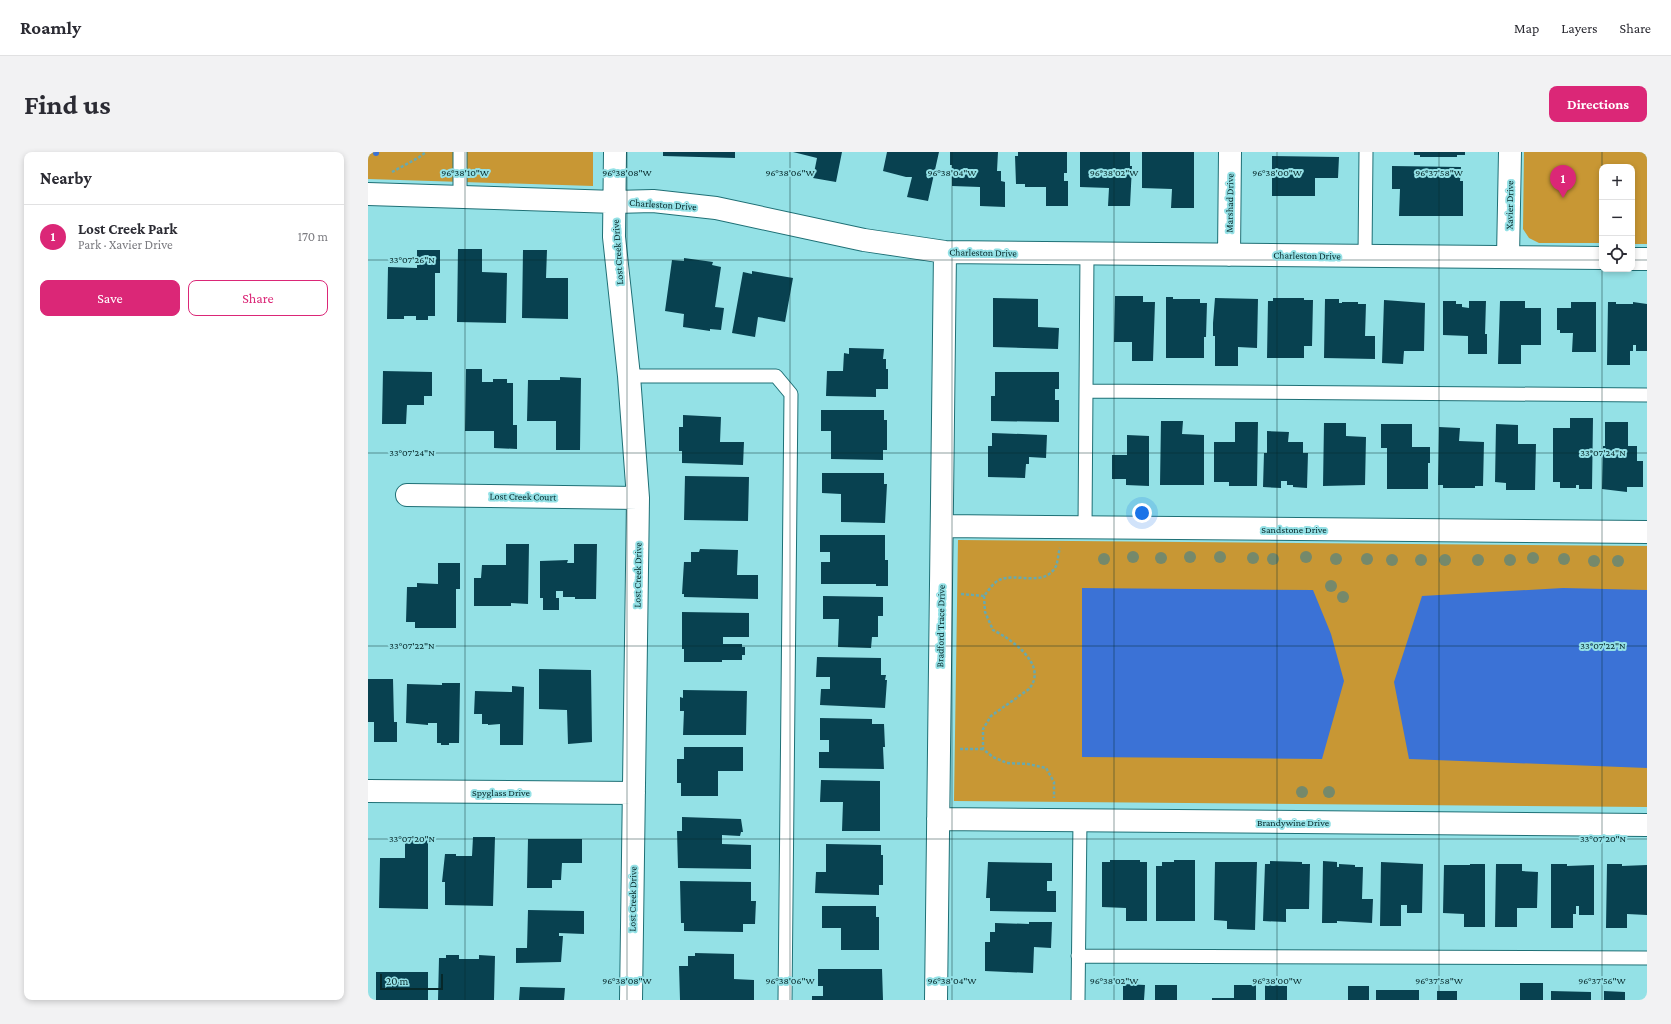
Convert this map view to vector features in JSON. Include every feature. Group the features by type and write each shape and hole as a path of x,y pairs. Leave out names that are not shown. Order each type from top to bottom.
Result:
{"street":[{"name":"Lost Creek Drive","path":"615,152 614,237 629,376 638,498 631,1000"},
{"name":"Marshad Drive","path":"1229,255 1230,152"},
{"name":"Xavier Drive","path":"1508,257 1510,152"},
{"name":"Charleston Drive","path":"368,194 615,202 654,201 716,208 864,240 945,252 1599,258"},
{"name":"Bradford Trace Drive","path":"936,1000 945,252"},
{"path":"1635,259 1647,259"},
{"name":"Lost Creek Court","path":"407,495 638,498"},
{"name":"Sandstone Drive","path":"942,526 1647,532"},
{"name":"Spyglass Drive","path":"368,791 634,793"},
{"name":"Brandywine Drive","path":"938,819 1647,825"}],"lane":[{"path":"460,152 460,197"},
{"path":"1365,256 1366,152"},
{"path":"1085,527 1087,253"},
{"path":"629,376 776,376 791,394 785,1000"},
{"path":"1087,392 1647,395"},
{"path":"1078,1000 1080,820"},
{"path":"1078,956 1647,958"}],"path":[{"path":"389,174 426,152"},
{"path":"1052,548 1068,548"},
{"path":"983,749 983,729 991,716 1029,689 1034,683 1033,666 1026,653 993,630 985,612 984,596 998,580 1014,576 1034,579 1051,573 1056,566 1060,548"},
{"path":"961,601 961,594 984,596"},
{"path":"958,756 959,742"},
{"path":"959,749 983,749 1007,763 1028,764 1046,768 1054,782 1054,799 1047,799"}],"shaded area":[{"path":"368,152 593,152 593,186 368,179"},
{"path":"1524,152 1647,152 1647,244 1635,244 1635,164 1599,164 1599,243 1539,243 1529,238 1523,229"},
{"path":"958,540 1647,546 1647,807 954,801"}],"water":[{"path":"1082,588 1313,590 1331,634 1344,681 1322,759 1082,757"},
{"path":"1563,588 1647,590 1647,768 1409,759 1394,682 1422,596"}],"building":[{"path":"663,152 735,152 735,158 663,156"},
{"path":"793,152 842,152 836,182 813,178 817,158"},
{"path":"887,152 939,152 928,201 907,197 912,177 906,177 883,171"},
{"path":"950,152 998,152 997,171 1001,171 1001,181 1005,182 1005,207 980,206 980,187 952,186 952,165 950,165"},
{"path":"1018,152 1067,152 1067,173 1064,173 1064,181 1068,181 1068,206 1046,206 1046,187 1025,187 1025,184 1016,184 1015,156 1018,156"},
{"path":"1080,152 1130,152 1130,166 1132,166 1130,206 1108,206 1109,188 1080,187"},
{"path":"1142,152 1194,152 1194,208 1171,208 1172,189 1142,188"},
{"path":"1414,152 1465,152 1465,155 1457,155 1457,157 1420,157 1420,155 1414,155"},
{"path":"1272,156 1339,157 1338,178 1315,178 1315,196 1272,196"},
{"path":"1392,166 1461,167 1460,181 1463,181 1463,216 1399,216 1400,189 1392,189"},
{"path":"458,249 482,249 482,272 507,273 506,323 457,322"},
{"path":"417,250 440,250 440,273 435,273 435,316 428,316 428,320 416,320 416,316 404,316 404,319 387,319 388,267 417,268"},
{"path":"523,250 547,250 546,278 568,278 568,319 522,318"},
{"path":"684,258 713,262 712,265 721,267 715,307 724,308 721,330 710,329 710,331 683,327 684,314 665,311 672,260 684,261"},
{"path":"752,271 793,278 785,322 758,317 755,337 732,333 743,272 752,274"},
{"path":"1115,296 1143,296 1143,302 1155,302 1153,361 1132,361 1132,342 1114,342"},
{"path":"1166,297 1173,297 1173,299 1200,299 1200,303 1207,303 1204,358 1166,358"},
{"path":"993,298 1038,299 1038,327 1059,328 1058,349 993,347"},
{"path":"1215,298 1258,299 1257,348 1238,347 1238,366 1215,366 1215,336 1213,336 1213,323"},
{"path":"1273,298 1304,298 1304,300 1313,300 1312,346 1304,346 1304,358 1267,358 1268,301 1273,301"},
{"path":"1325,299 1339,299 1339,303 1358,302 1358,304 1366,304 1365,336 1375,336 1375,359 1324,358"},
{"path":"1384,300 1425,303 1424,351 1404,351 1403,364 1382,363"},
{"path":"1443,301 1456,301 1456,304 1462,304 1462,307 1469,308 1469,301 1486,301 1485,334 1487,334 1487,354 1468,354 1468,336 1443,335"},
{"path":"1500,301 1525,301 1525,308 1541,308 1541,345 1521,345 1521,364 1498,364"},
{"path":"1571,302 1596,302 1596,352 1572,352 1573,333 1560,333 1560,330 1557,330 1557,308 1571,308"},
{"path":"1608,302 1616,302 1616,304 1633,304 1633,302 1647,304 1647,351 1636,351 1636,345 1633,345 1633,351 1630,351 1630,365 1607,365"},
{"path":"849,348 884,349 883,359 886,359 886,369 888,369 888,389 876,389 876,397 826,396 827,371 843,371 844,353 849,354"},
{"path":"466,369 482,369 482,382 493,382 493,379 507,379 507,383 513,383 513,425 517,425 517,449 494,448 494,431 465,431"},
{"path":"383,371 432,372 432,396 424,396 424,405 407,405 406,424 382,424"},
{"path":"995,372 1059,372 1059,389 1055,389 1055,400 1059,400 1059,422 991,421 991,396 995,396"},
{"path":"560,377 581,378 580,450 556,450 556,421 527,421 528,380 560,380"},
{"path":"821,410 884,410 884,420 887,420 887,450 883,450 883,460 831,459 831,431 821,431"},
{"path":"683,415 721,417 720,442 744,442 743,465 682,463 682,451 679,451 679,427 683,427"},
{"path":"1570,418 1593,418 1592,489 1579,489 1579,485 1576,485 1576,488 1560,488 1560,482 1553,482 1553,428 1570,428"},
{"path":"1161,421 1183,421 1182,434 1204,435 1204,485 1160,485"},
{"path":"1235,422 1258,422 1257,486 1229,486 1229,482 1214,482 1214,442 1235,442"},
{"path":"1605,422 1628,422 1628,446 1637,446 1637,461 1643,461 1643,487 1627,487 1627,492 1602,489"},
{"path":"1324,423 1346,423 1346,436 1366,437 1365,485 1323,486"},
{"path":"1381,424 1412,424 1412,447 1430,447 1430,463 1428,463 1428,489 1387,489 1387,448 1381,448"},
{"path":"1496,424 1518,425 1518,444 1536,444 1535,490 1506,490 1506,483 1495,482"},
{"path":"1439,427 1460,428 1459,441 1484,442 1483,486 1475,486 1475,488 1443,488 1443,485 1438,485"},
{"path":"1267,431 1289,432 1288,442 1303,442 1303,453 1308,453 1307,488 1287,485 1287,481 1281,481 1281,488 1263,487 1264,453 1267,453"},
{"path":"992,433 1047,435 1046,458 1029,457 1029,464 1026,464 1025,478 988,477 988,446 992,446"},
{"path":"1127,435 1149,436 1149,486 1126,485 1126,479 1112,479 1112,455 1127,455"},
{"path":"822,473 884,473 884,484 887,484 885,523 841,522 841,494 822,493"},
{"path":"685,476 749,477 748,521 684,520"},
{"path":"820,535 885,535 885,560 888,560 888,586 876,586 876,584 821,584 821,562 830,562 830,552 820,552"},
{"path":"506,544 529,544 528,604 511,603 511,606 474,606 474,578 481,578 482,565 506,565"},
{"path":"574,544 597,544 596,599 575,599 575,597 563,597 563,591 556,591 556,598 559,598 559,610 543,610 543,598 540,598 540,561 568,560 567,563 574,563"},
{"path":"700,549 738,550 737,575 758,575 758,599 684,597 684,594 682,594 684,562 691,562 691,552 699,552"},
{"path":"438,563 460,563 460,589 456,589 456,628 415,628 415,622 406,622 407,587 417,587 417,583 438,584"},
{"path":"823,596 883,597 883,616 878,616 878,637 872,637 871,648 838,647 839,619 823,619"},
{"path":"682,612 749,613 749,637 723,637 723,644 742,644 742,647 745,647 745,655 742,655 742,660 722,660 722,662 684,662 684,649 682,649"},
{"path":"817,657 881,658 881,675 886,675 885,680 887,680 885,708 820,705 821,689 830,689 830,677 816,677"},
{"path":"539,669 591,670 592,742 568,744 567,710 539,709"},
{"path":"368,679 393,679 394,722 397,722 397,742 374,742 374,722 368,722"},
{"path":"442,683 460,683 459,743 449,743 449,745 441,745 441,743 437,743 437,723 428,723 428,725 406,723 407,684 442,685"},
{"path":"512,686 524,687 523,745 500,745 500,724 482,724 482,714 474,714 475,691 512,692"},
{"path":"683,690 747,691 746,735 683,735 684,711 680,711 680,697 683,698"},
{"path":"820,718 872,719 872,724 884,724 884,769 819,768 819,752 829,752 829,740 820,740"},
{"path":"684,747 743,747 743,771 718,771 718,796 681,796 681,783 677,783 677,759 684,759"},
{"path":"821,780 880,781 880,831 842,831 843,802 820,802"},
{"path":"682,817 741,819 743,832 741,832 740,836 722,835 722,844 751,845 751,869 678,868 677,831 682,831"},
{"path":"405,836 428,836 428,909 379,908 380,858 405,858"},
{"path":"473,837 495,837 493,906 445,905 445,882 442,882 445,854 472,856"},
{"path":"528,839 582,839 582,863 562,863 561,880 552,880 552,888 527,888"},
{"path":"826,844 881,845 881,855 883,855 883,885 879,885 879,895 815,893 816,872 826,872"},
{"path":"1110,860 1140,860 1140,862 1147,862 1147,921 1126,921 1126,908 1102,907 1102,862 1110,862"},
{"path":"1174,860 1195,860 1195,921 1156,921 1156,866 1162,866 1162,862 1174,862"},
{"path":"1270,861 1302,862 1302,864 1310,864 1309,909 1286,909 1286,922 1263,921 1265,864 1270,864"},
{"path":"1323,861 1337,862 1337,867 1339,867 1339,864 1363,867 1362,899 1373,899 1372,923 1337,921 1337,923 1322,923"},
{"path":"988,862 1052,863 1052,881 1047,881 1047,891 1056,891 1056,912 990,911 990,898 986,898"},
{"path":"1215,862 1257,862 1255,930 1227,929 1227,921 1214,920"},
{"path":"1381,862 1423,864 1422,913 1407,913 1407,905 1401,905 1401,926 1380,926"},
{"path":"1485,864 1485,927 1464,927 1464,914 1443,913 1444,865"},
{"path":"1496,864 1522,864 1522,871 1538,872 1537,908 1517,908 1517,927 1495,927"},
{"path":"1551,864 1567,864 1567,866 1594,865 1594,915 1579,915 1579,906 1576,906 1576,914 1573,914 1573,928 1551,928"},
{"path":"1607,864 1622,864 1622,866 1647,865 1647,915 1627,914 1627,928 1606,928"},
{"path":"680,881 751,882 751,901 756,901 755,924 743,924 743,932 684,931 684,923 681,923"},
{"path":"822,906 876,906 876,917 879,917 879,950 841,950 841,928 822,928"},
{"path":"528,910 584,911 584,934 559,933 559,936 563,936 561,962 516,963 516,948 527,948"},
{"path":"1029,922 1052,922 1051,948 1034,947 1033,973 985,971 985,942 990,942 990,932 995,932 995,923 1029,924"},
{"path":"695,953 734,954 734,979 754,980 754,1000 680,1000 679,966 688,966 688,956 695,956"},
{"path":"446,955 459,955 459,959 479,959 479,955 495,956 494,1000 438,1000 439,958 446,958"},
{"path":"818,969 882,969 883,1000 812,1000 812,996 823,996 823,986 818,986"},
{"path":"376,972 428,972 428,1000 376,1000"},
{"path":"1520,983 1543,983 1543,1000 1520,1000"},
{"path":"1123,984 1145,985 1144,1000 1123,1000"},
{"path":"1155,985 1177,985 1177,1000 1155,1000"},
{"path":"1234,985 1256,985 1256,1000 1212,1000 1212,998 1234,998"},
{"path":"1265,985 1287,986 1287,1000 1265,1000"},
{"path":"1348,986 1369,986 1369,1000 1348,1000"},
{"path":"520,987 565,988 564,1000 519,1000"},
{"path":"1376,990 1419,990 1419,1000 1376,1000"},
{"path":"1437,991 1457,991 1457,1000 1437,1000"},
{"path":"1551,991 1591,992 1591,1000 1551,1000"},
{"path":"1604,991 1625,992 1625,1000 1604,1000"}],"place":[{"name":"Lost Creek Park","path":"1563,198"}]}
